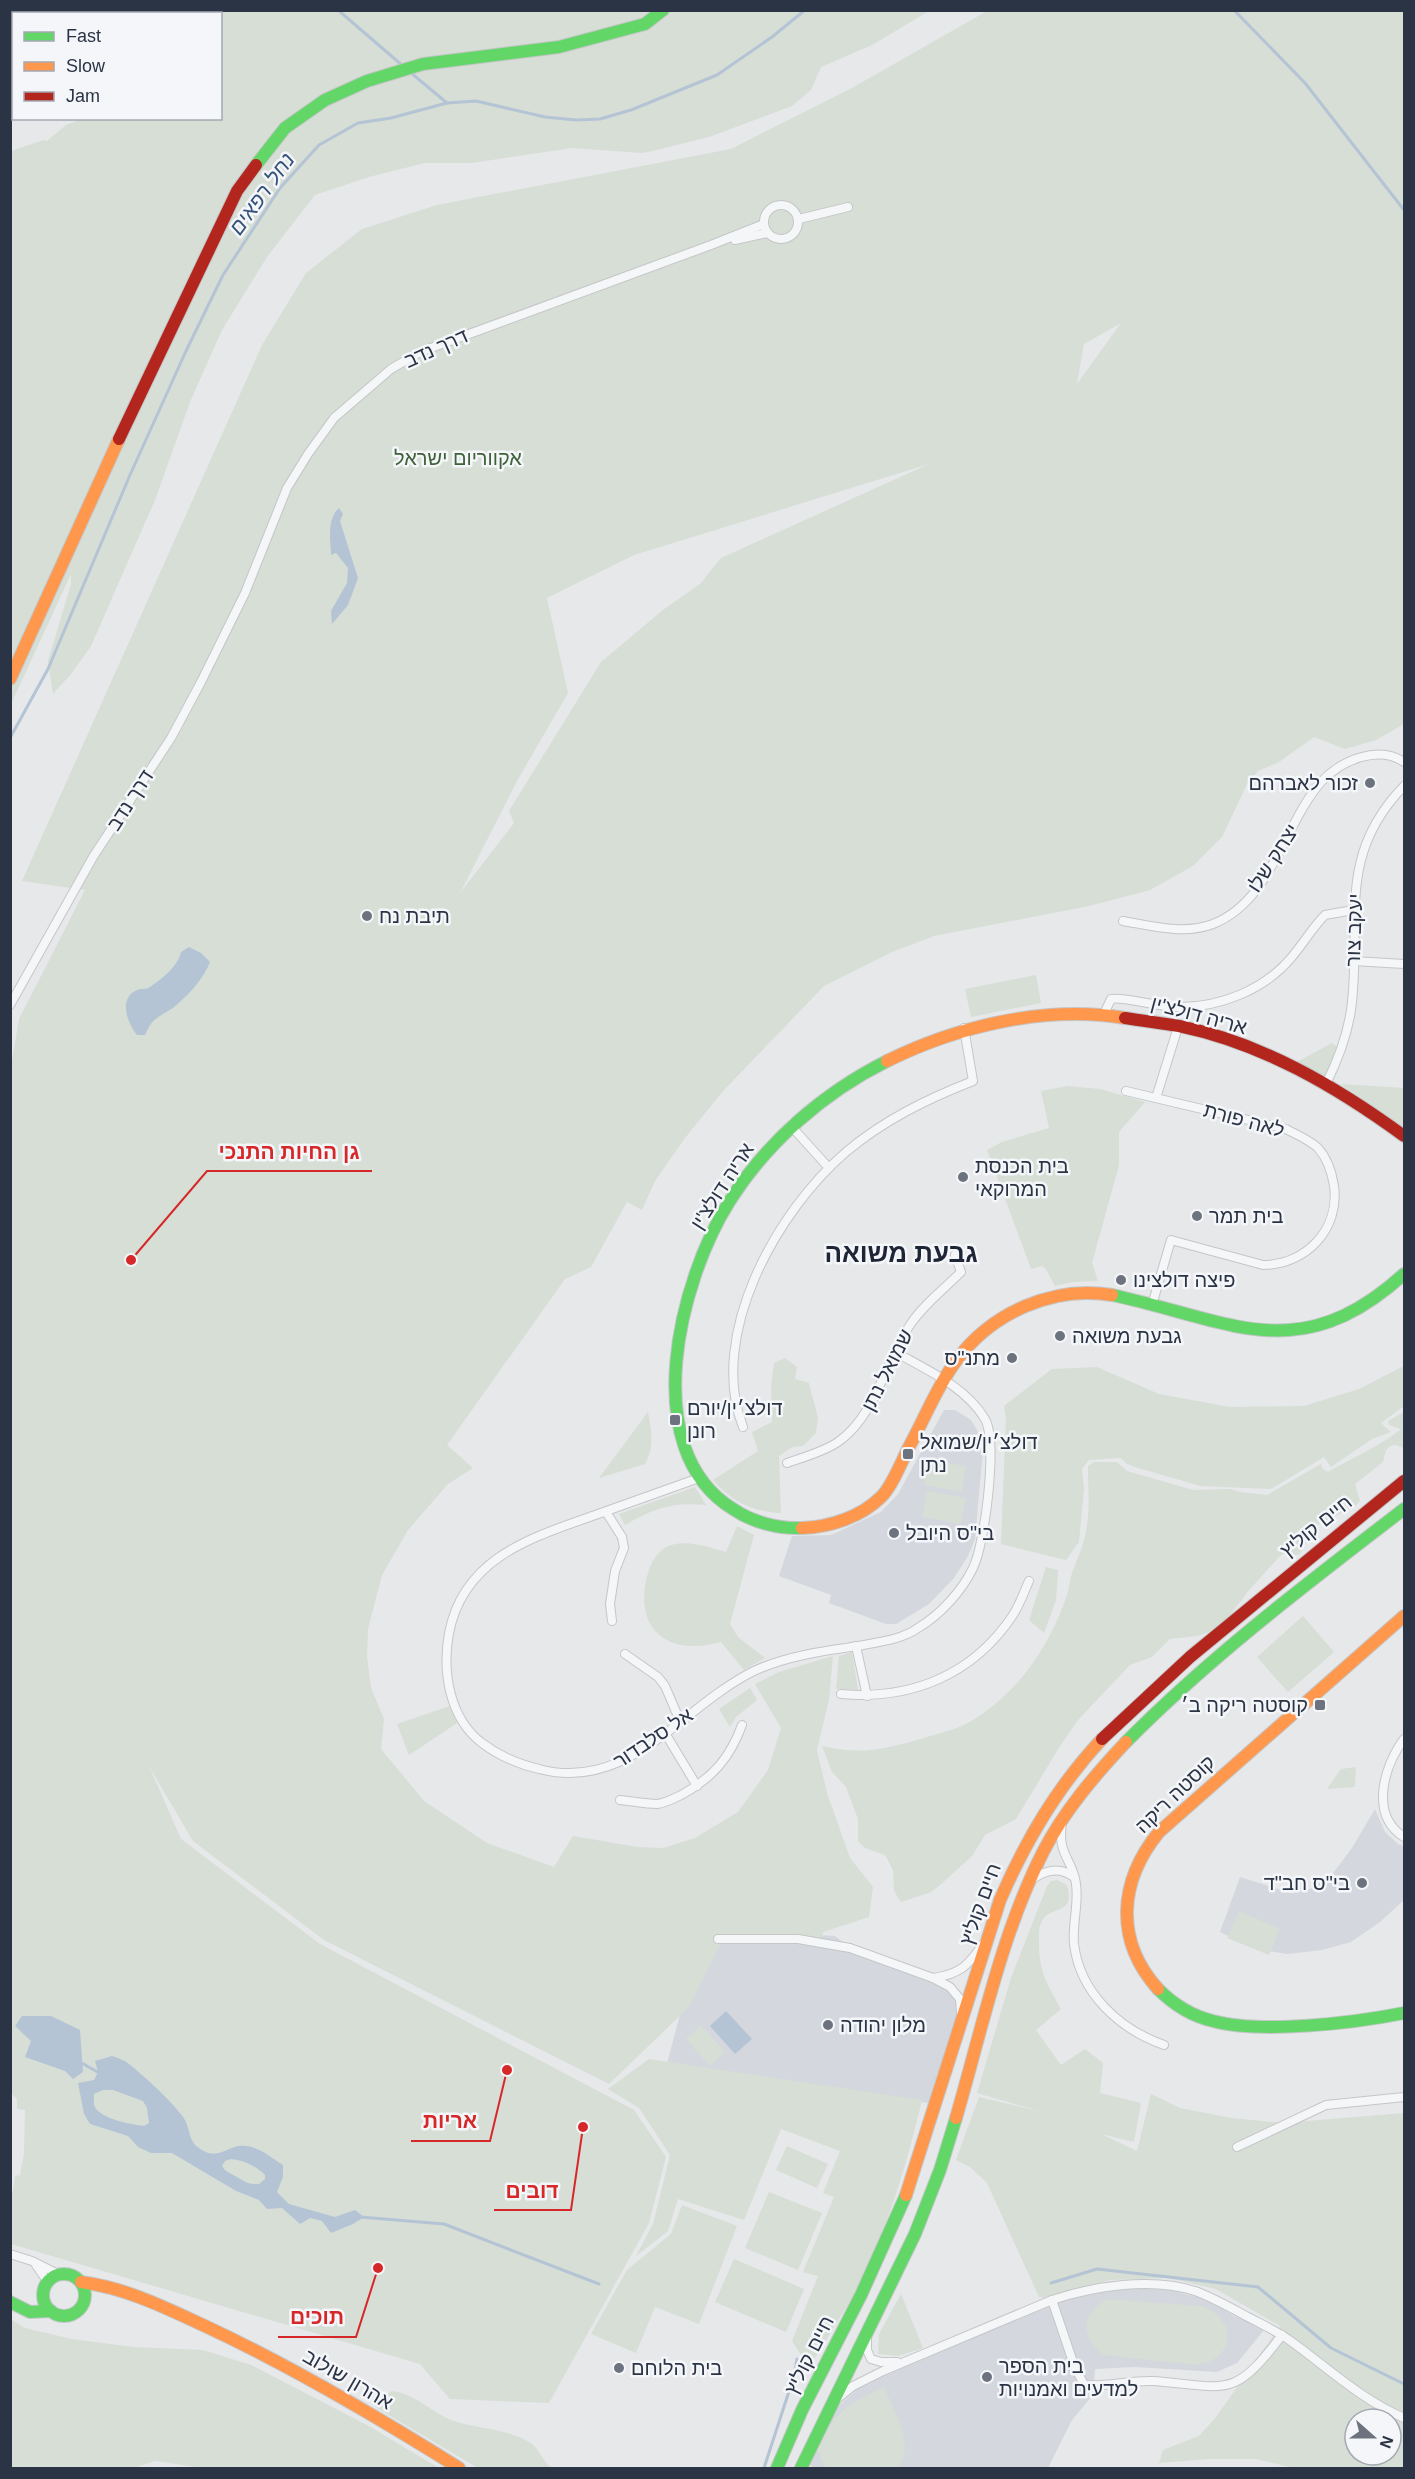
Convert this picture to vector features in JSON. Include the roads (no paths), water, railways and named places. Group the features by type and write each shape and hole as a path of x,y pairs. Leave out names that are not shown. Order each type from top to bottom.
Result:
{"main road":[{"path":"10,679 113,452 237,191 285,128 326,100 378,78 423,64 559,47 645,24 663,10"},
{"name":"אריה דולצ'ין","path":"1404,1136 1375,1114 1326,1084 1254,1050 1178,1026 1103,1016 1025,1017 964,1028 905,1051 855,1077 791,1126 759,1162 720,1219 697,1266 687,1300 679,1344 676,1382 681,1432 687,1453 699,1478 715,1499 727,1509 749,1520 797,1528 828,1526 849,1519 867,1509 883,1496 966,1347 982,1331 1019,1310 1040,1301 1070,1293 1094,1292 1152,1305 1213,1323 1284,1331 1307,1328 1345,1316 1373,1301 1404,1274"},
{"name":"חיים קוליץ","path":"777,2469 802,2410 898,2217 913,2177 987,1938 1009,1876 1031,1833 1096,1744 1126,1713 1169,1674 1404,1480"},
{"name":"חיים קוליץ","path":"801,2469 903,2262 934,2188 1027,1884 1062,1820 1106,1763 1157,1710 1310,1581 1404,1509"},
{"name":"קוסטה ריקה","path":"1404,1616 1159,1832 1148,1844 1136,1866 1126,1901 1126,1917 1130,1941 1137,1960 1149,1979 1172,2001 1199,2016 1231,2025 1266,2026 1361,2021 1404,2013"},
{"path":"10,2302 30,2305 43,2296 53,2278 71,2274 81,2282 85,2300 80,2309 71,2315 60,2316 46,2306 43,2296"},
{"name":"אהרון שולוב","path":"81,2282 123,2289 248,2346 358,2405 459,2469"},
{"name":"אהרון שולוב","path":"85,2300 99,2292 114,2291 148,2300"},
{"path":"10,2302 30,2312 51,2311"}],"street":[{"path":"782,204 793,209 799,219 797,231 788,238 777,239 767,233 764,224 767,212 782,204"},
{"path":"799,219 848,207"},
{"path":"711,245 764,224"},
{"path":"711,245 767,233"},
{"name":"דרך נדב","path":"10,1005 93,857 171,738 245,592 287,488 334,418 391,369 420,352 458,336 711,245"},
{"name":"יצחק שלו","path":"1123,921 1169,929 1190,929 1213,924 1231,914 1264,879 1323,781 1341,767 1374,754 1389,755 1404,762"},
{"name":"יעקב צור","path":"1326,1084 1348,1028 1353,986 1353,910 1358,872 1363,853 1385,810 1404,786"},
{"path":"1103,1016 1111,999 1118,997 1135,1002 1179,1008 1209,1004 1238,995 1277,972 1325,915 1353,910"},
{"path":"1353,961 1404,964"},
{"path":"1156,1098 1178,1026"},
{"path":"743,1427 738,1415 733,1388 734,1347 747,1302 763,1262 779,1231 803,1196 829,1168 887,1121 972,1081 964,1028"},
{"name":"לאה פורת","path":"1126,1091 1286,1130 1304,1138 1318,1149 1333,1177 1335,1197 1331,1221 1318,1241 1290,1260 1277,1265 1263,1265 1171,1240 1152,1305"},
{"path":"791,1126 829,1168"},
{"name":"שמואל נתן","path":"787,1463 817,1453 838,1442 862,1418 908,1327 961,1272 955,1255"},
{"name":"אל סלבדור","path":"699,1478 535,1537 503,1553 480,1572 463,1596 452,1623 446,1668 452,1698 475,1738 501,1756 544,1771 580,1774 614,1766 665,1733 732,1683 757,1670 801,1655 894,1639 918,1629 954,1595 966,1580 978,1555 991,1457 989,1426 970,1400 946,1380 895,1352"},
{"path":"606,1512 622,1537 624,1548 615,1571 610,1604 612,1621"},
{"path":"841,1694 867,1696 903,1693 956,1670 972,1659 1004,1628 1015,1612 1029,1581"},
{"path":"856,1646 867,1696"},
{"path":"625,1654 658,1677 665,1686 680,1721"},
{"path":"620,1800 657,1804 667,1802 698,1786 726,1760 735,1745 742,1725"},
{"path":"665,1733 698,1786"},
{"path":"1404,1739 1387,1773 1383,1798 1388,1820 1404,1837"},
{"path":"1062,1820 1060,1837 1062,1849 1074,1877 1077,1891 1074,1944 1078,1962 1093,1994 1117,2019 1149,2040 1164,2045"},
{"path":"1027,1884 1035,1877 1052,1870 1066,1872 1074,1877"},
{"path":"933,1978 952,1975 960,1970 974,1958 987,1938"},
{"path":"718,1939 814,1940 850,1948 933,1978 950,1987 961,2004 960,2024"},
{"path":"1237,2147 1326,2105 1404,2097"},
{"path":"10,2254 26,2258 53,2278"},
{"path":"831,2406 853,2386 903,2362 1080,2290 1122,2285 1173,2286 1215,2299 1282,2335 1364,2397 1404,2418"},
{"path":"1052,2300 1074,2364 1084,2385 1152,2381 1196,2387 1222,2386 1240,2381 1253,2371 1282,2335"},
{"path":"868,2331 866,2344 871,2359 881,2362 903,2362"}],"water":[{"path":"339,508 343,514 340,521 358,578 348,605 332,624 331,611 347,583 348,568 336,553 331,555 332,518"},
{"path":"189,947 201,953 210,962 204,974 179,1003 154,1021 145,1035 137,1035 126,1011 128,999 137,990 148,988 165,976 177,962 181,952"},
{"path":"726,2011 752,2039 735,2054 710,2026"},
{"path":"22,2016 51,2016 80,2030 83,2072 73,2079 65,2071 25,2057 31,2041 15,2026"},
{"path":"112,2056 125,2061 135,2069 174,2106 185,2120 193,2142 206,2152 212,2154 246,2146 261,2151 283,2165 283,2177 277,2192 289,2204 335,2217 355,2210 364,2217 331,2233 322,2221 310,2218 300,2224 282,2208 267,2209 259,2200 236,2191 172,2153 151,2153 138,2147 128,2136 90,2124 84,2114 78,2083 94,2080 98,2072 95,2061","holes":["103,2090 113,2090 143,2101 147,2108 149,2123 144,2126 125,2123 100,2113 94,2106 94,2094","231,2159 253,2166 265,2175 265,2179 259,2184 254,2184 233,2177 222,2166 225,2161"]}],"waterway":[{"path":"338,10 403,66"},
{"name":"נחל רפאים","path":"10,738 48,669 130,475 223,275 280,188 319,145 358,123 391,118 447,103 476,101 545,117 576,120 600,119 631,110 717,75 772,37 805,10"},
{"path":"1234,10 1305,83 1404,210"},
{"path":"410,72 447,103"},
{"path":"80,2062 101,2074"},
{"path":"225,2172 248,2185"},
{"path":"360,2217 444,2224 599,2284"},
{"path":"1051,2283 1097,2269 1258,2287 1331,2348 1404,2384"},
{"path":"764,2468 794,2376 797,2359"}],"place":[{"name":"זכור לאברהם","path":"1370,783"},
{"name":"תיבת נח","path":"367,916"},
{"name":"בית הכנסת המרוקאי","path":"963,1177"},
{"name":"בית תמר","path":"1197,1216"},
{"name":"גן החיות התנכי","path":"131,1260"},
{"name":"פיצה דולצינו","path":"1121,1280"},
{"name":"גבעת משואה","path":"1060,1336"},
{"name":"מתנ\"ס","path":"1012,1358"},
{"name":"דולצ׳ין/יורם רונן","path":"675,1420"},
{"name":"דולצ׳ין/שמואל נתן","path":"908,1454"},
{"name":"בי\"ס היובל","path":"894,1533"},
{"name":"קוסטה ריקה ב׳","path":"1320,1705"},
{"name":"בי\"ס חב\"ד","path":"1362,1883"},
{"name":"מלון יהודה","path":"828,2025"},
{"name":"אריות","path":"507,2070"},
{"name":"דובים","path":"583,2127"},
{"name":"תוכים","path":"378,2268"},
{"name":"בית הלוחם","path":"619,2368"},
{"name":"בית הספר למדעים ואמנויות","path":"987,2377"}],"district":[{"name":"גבעת משואה","path":"901,1253"}],"park label":[{"name":"אקווריום ישראל","path":"458,458"}]}
